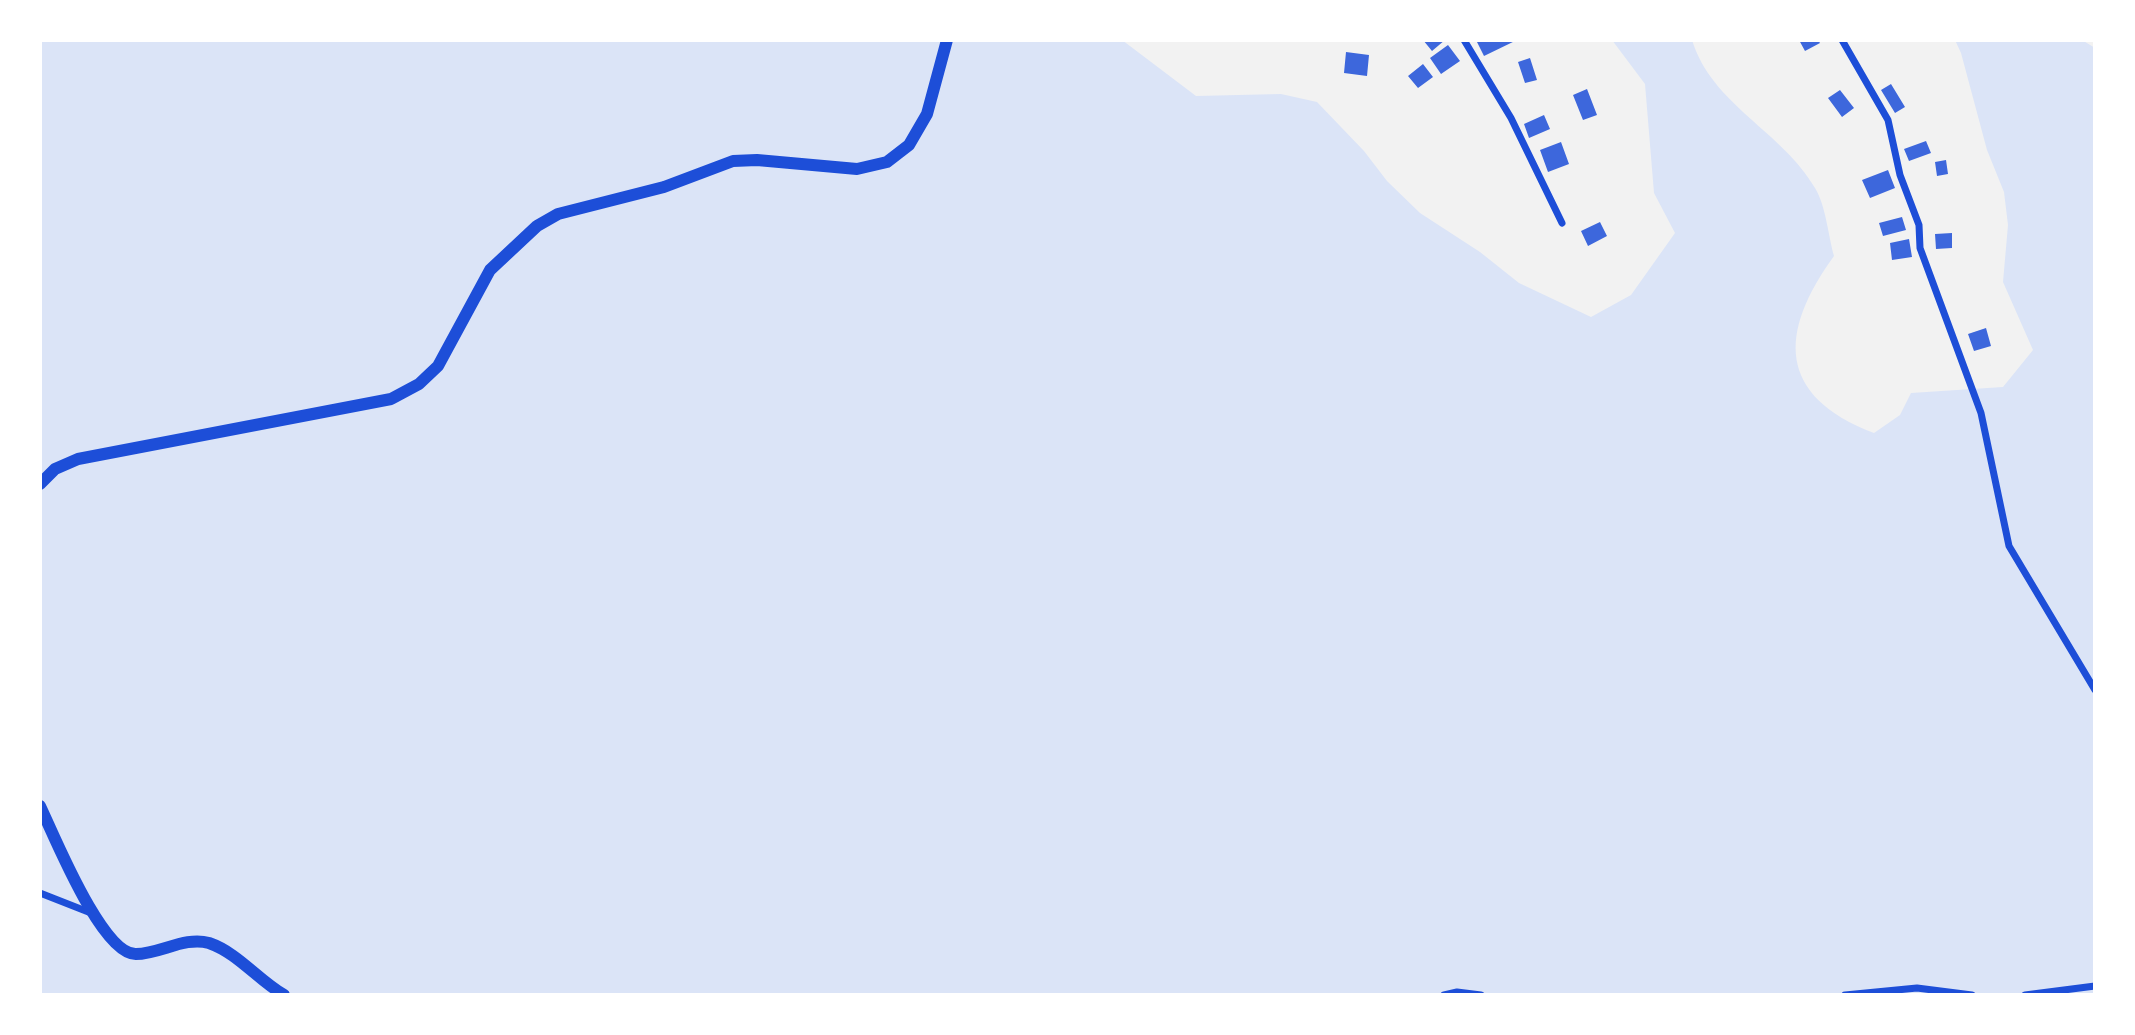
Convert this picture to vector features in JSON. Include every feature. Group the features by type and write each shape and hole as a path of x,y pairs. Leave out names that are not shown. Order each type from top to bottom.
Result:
{"street":[{"path":"40,484 55,469 78,459 391,399 405,393 429,376 442,360 490,270 537,226 558,214 664,187 733,161 757,160 857,169 887,162 909,145 927,114 947,40"},
{"path":"1464,40 1511,118 1562,223"},
{"path":"1842,40 1888,120 1900,175 1919,225 1920,248 1981,413 2009,546 2095,690"},
{"path":"40,806 58,849 111,941 130,953 190,943 210,944 226,951 284,995"},
{"path":"40,893 95,914"},
{"path":"2025,995 2095,986"},
{"path":"1845,995 1917,988 1972,995"},
{"path":"1444,995 1457,992 1482,995"}],"shaded area":[{"path":"40,40 1122,40 1196,96 1281,94 1317,102 1364,151 1387,181 1420,213 1480,252 1519,283 1591,317 1631,295 1675,233 1654,193 1645,84 1612,40 1692,40 1715,83 1785,150 1819,195 1834,256 1803,311 1796,336 1797,360 1804,381 1819,401 1842,418 1874,433 1900,415 1911,393 2003,387 2033,350 2003,282 2008,225 2004,192 1987,150 1961,53 1955,40 2082,40 2095,48 2095,995 40,995"}],"building":[{"path":"1423,40 1445,40 1432,51"},
{"path":"1476,40 1517,40 1484,56"},
{"path":"1799,40 1818,40 1820,43 1805,51"},
{"path":"1448,45 1460,61 1441,74 1430,58"},
{"path":"1346,52 1369,55 1367,76 1344,73"},
{"path":"1530,58 1537,80 1525,83 1518,62"},
{"path":"1423,64 1433,77 1418,88 1408,76"},
{"path":"1891,84 1905,107 1895,113 1881,90"},
{"path":"1587,89 1597,115 1583,120 1573,95"},
{"path":"1840,90 1854,108 1842,117 1828,98"},
{"path":"1544,115 1550,129 1529,138 1524,124"},
{"path":"1926,141 1931,153 1909,161 1904,149"},
{"path":"1561,142 1569,164 1548,172 1540,150"},
{"path":"1946,160 1948,174 1937,176 1935,162"},
{"path":"1888,170 1895,188 1870,198 1862,180"},
{"path":"1902,217 1906,230 1883,236 1879,223"},
{"path":"1600,222 1607,236 1588,246 1581,231"},
{"path":"1952,233 1952,248 1936,249 1935,234"},
{"path":"1909,239 1912,257 1892,260 1890,243"},
{"path":"1986,328 1991,346 1974,351 1968,334"}]}
